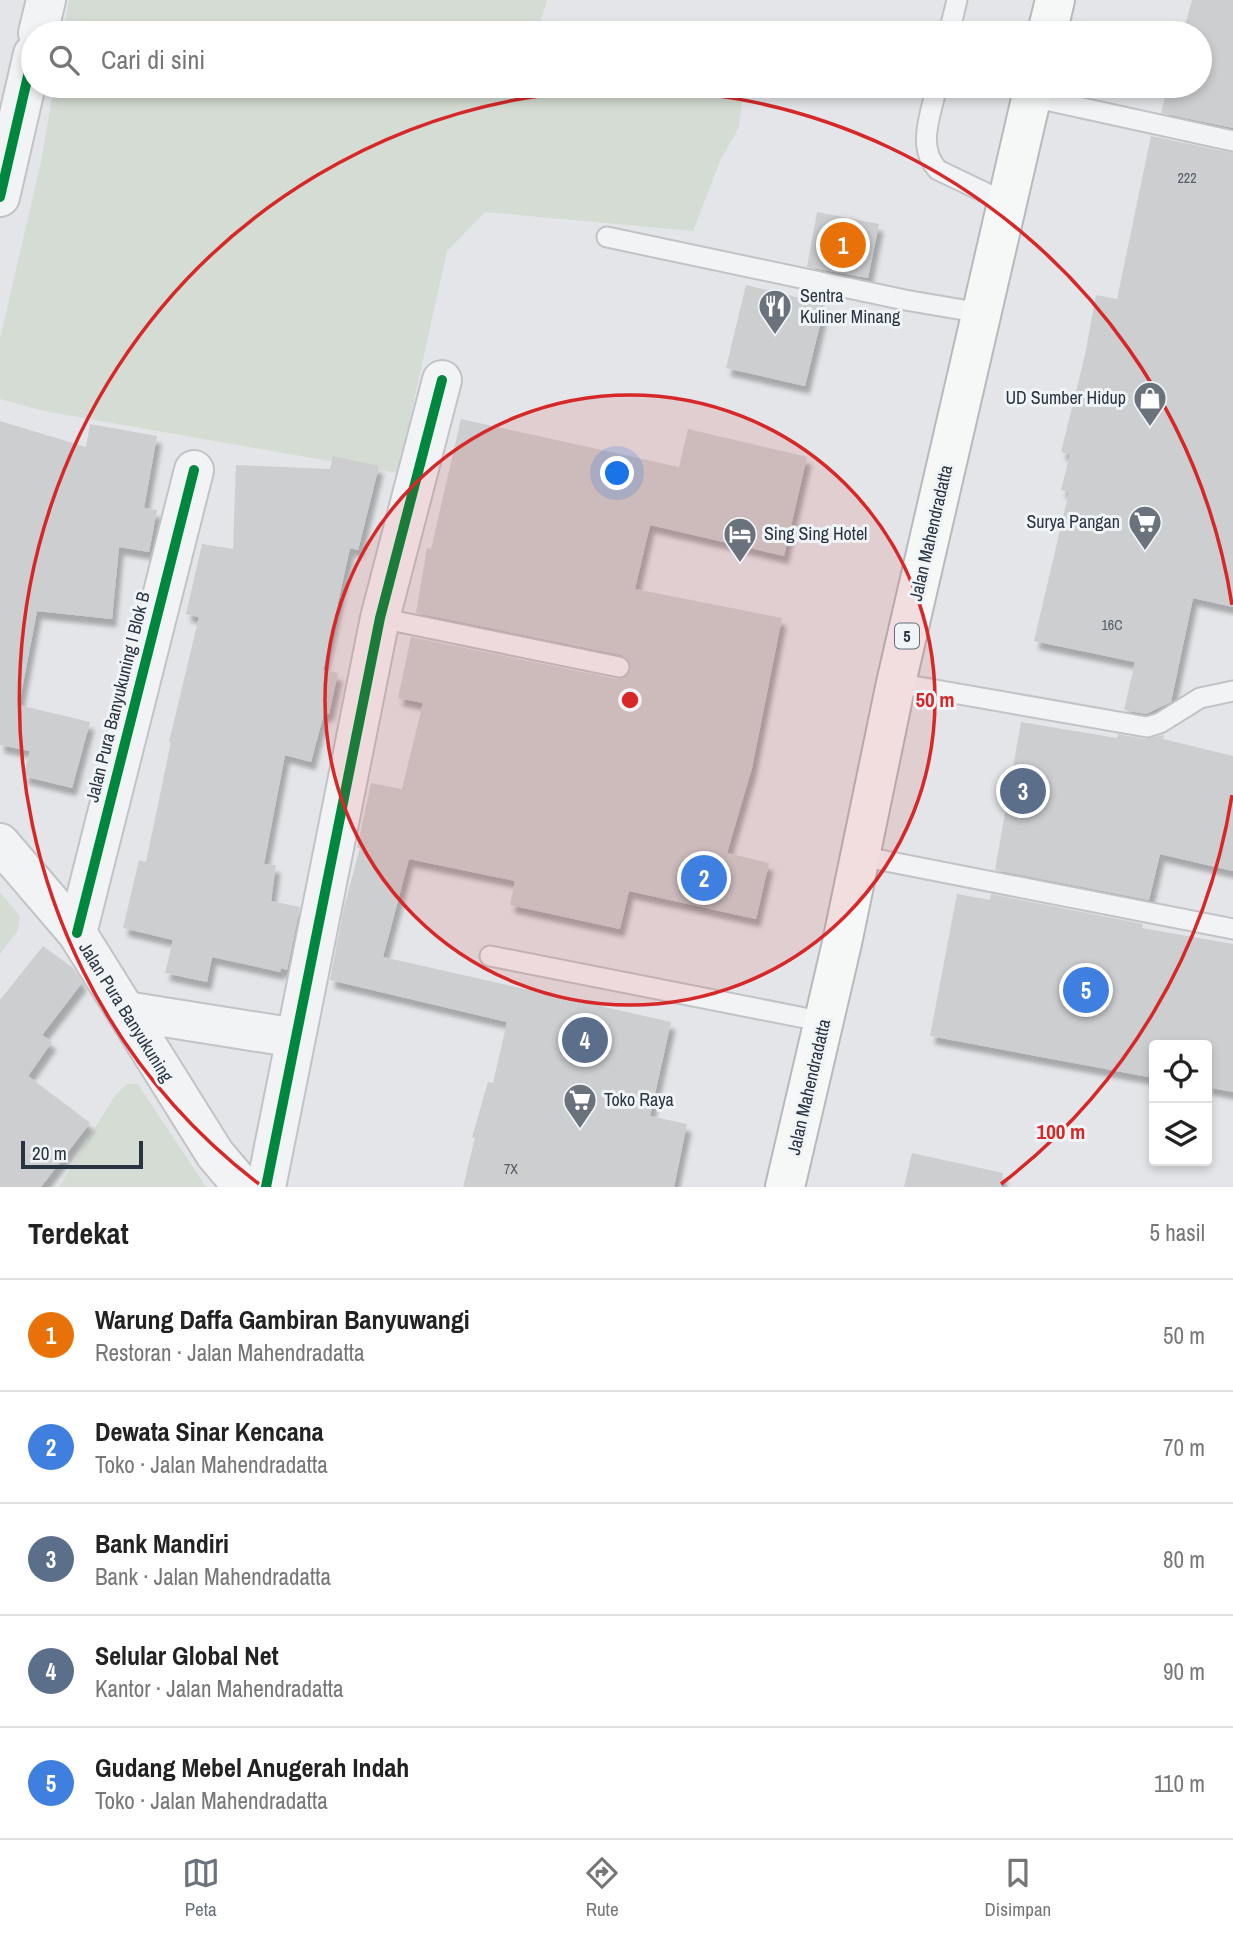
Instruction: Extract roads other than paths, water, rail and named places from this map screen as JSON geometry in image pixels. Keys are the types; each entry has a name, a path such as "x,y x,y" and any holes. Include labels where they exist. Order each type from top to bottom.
{"highway":[{"path":"1050,21 1055,0"},
{"name":"Jalan Mahendradatta","path":"785,1187 825,1022 896,683 1031,98"}],"street":[{"path":"41,21 46,0"},
{"path":"0,197 23,98"},
{"path":"266,1187 380,618 442,380"},
{"name":"Jalan Pura Banyukuning I Blok B","path":"77,933 194,470"},
{"name":"Jalan Pura Banyukuning","path":"0,843 77,933 215,1154 243,1187"},
{"path":"126,1011 296,1038"}],"lane":[{"path":"952,21 957,0"},
{"path":"935,98 925,144 930,163 938,170 1007,203"},
{"path":"1061,98 1233,141"},
{"path":"607,237 905,300 981,313"},
{"path":"380,618 619,667"},
{"path":"896,683 1147,727 1160,723 1200,698 1233,691"},
{"path":"860,856 1233,929"},
{"path":"490,956 825,1022"}],"place":[{"name":"Warung Daffa Gambiran Banyuwangi","path":"843,245"},
{"name":"Sentra Kuliner Minang","path":"775,336"},
{"name":"UD Sumber Hidup","path":"1150,428"},
{"name":"Surya Pangan","path":"1145,552"},
{"name":"Sing Sing Hotel","path":"740,564"},
{"name":"Bank Mandiri","path":"1023,791"},
{"name":"Dewata Sinar Kencana","path":"704,878"},
{"name":"Gudang Mebel Anugerah Indah","path":"1086,990"},
{"name":"Selular Global Net","path":"585,1040"},
{"name":"Toko Raya","path":"580,1130"}]}
